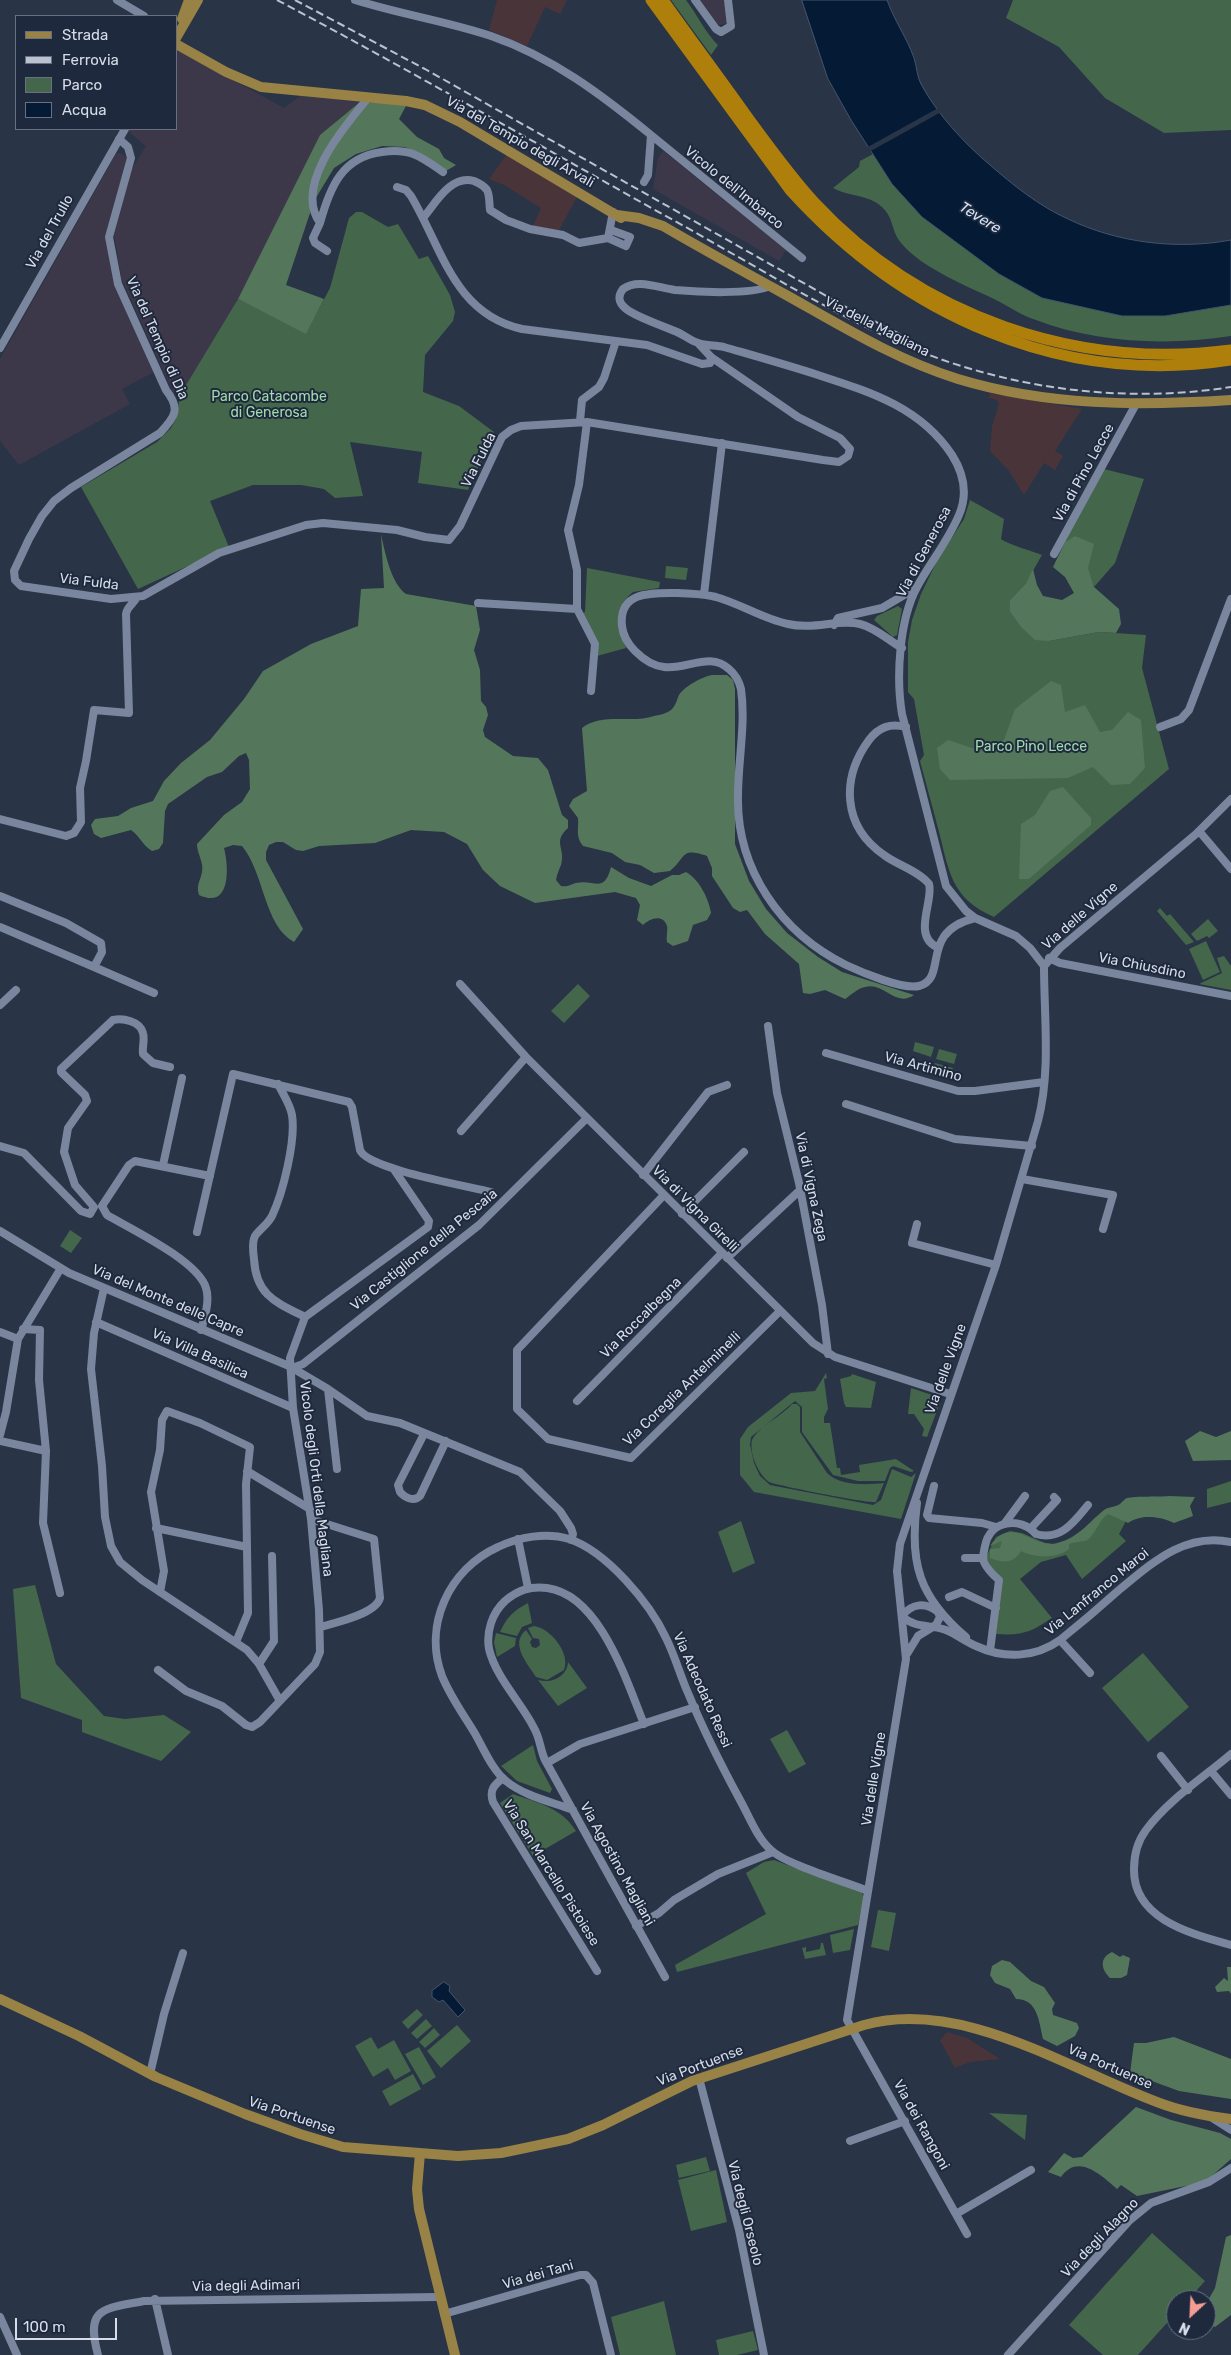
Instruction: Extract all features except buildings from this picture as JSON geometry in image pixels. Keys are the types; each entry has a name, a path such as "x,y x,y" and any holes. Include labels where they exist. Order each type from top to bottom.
{"highway":[{"path":"651,0 780,177 827,222 877,260 928,292 1022,339 1076,356 1125,363 1180,365 1231,360"},
{"path":"663,0 827,222"},
{"path":"1022,339 1122,353 1171,355 1231,350"}],"main road":[{"path":"178,33 189,0"},
{"path":"178,35 198,0"},
{"name":"Via del Tempio degli Arvali","path":"178,40 226,72 261,87 416,103 446,115 615,213"},
{"name":"Via della Magliana","path":"615,213 650,221 878,346 919,365 958,379 1053,398 1136,404 1231,400"},
{"name":"Via Portuense","path":"0,1999 79,2036 150,2074 253,2118 330,2144 420,2153 482,2155 562,2140 596,2128 676,2087 699,2078 851,2029 884,2020 910,2018 954,2024 1038,2050 1160,2103 1231,2120"},
{"path":"420,2153 418,2204 439,2297 455,2355"}],"street":[{"path":"117,0 142,15"},
{"path":"355,0 472,30 515,46 590,86 651,135 648,175 644,182"},
{"path":"695,0 716,29 721,32 730,26 728,0"},
{"path":"320,223 312,210 313,196 326,152 368,98"},
{"name":"Via del Trullo","path":"0,348 124,130"},
{"name":"Vicolo dell'Imbarco","path":"651,135 802,258"},
{"name":"Via del Tempio di Dia","path":"14,571 33,532 54,501 71,488 160,433 174,414 173,399 166,390 117,282 109,237 131,158 128,147 119,139"},
{"path":"327,251 313,238 335,184 348,166 360,157 403,150 425,159 443,172"},
{"path":"422,218 446,189 464,179 479,183 484,187 489,198 490,210 506,220 530,229 563,235 579,243 610,234 615,213"},
{"path":"397,187 409,193 458,287 470,300 507,325 656,347 702,364 710,363 711,357 707,348 713,344"},
{"name":"Via di Generosa","path":"770,286 758,290 705,291 677,290 634,284 621,290 619,300 626,310 698,343 713,344 872,392 918,419 945,445 960,471 965,496 956,522 916,588 906,616 902,648 900,697 944,882 956,901 975,918 1016,936 1030,948 1044,966"},
{"path":"591,691 595,644 577,609 577,570 570,541 569,525 579,485 583,422 582,400 598,387 604,378 616,341"},
{"name":"Via Fulda","path":"14,571 15,580 25,587 111,599 137,597 149,593 219,553 311,524 328,523 397,530 425,537 449,540 460,526 499,443 506,433 521,426 583,422 839,462 847,458 850,452 848,445 843,440 798,417 711,357 698,343"},
{"name":"Via di Pino Lecce","path":"1054,554 1136,404"},
{"path":"704,594 722,443"},
{"path":"834,625 838,618 882,608 916,588"},
{"path":"902,648 866,626 856,623 811,627 790,625 774,621 727,600 704,594 641,594 630,601 624,609 622,627 626,639 633,649 653,664 672,668 713,661 727,667 737,678 741,690 742,707 738,795 739,824 744,851 767,894 789,924 807,940 834,959 868,974 910,986 920,986 928,981 934,971 937,947 943,936 964,921 975,918"},
{"path":"0,819 66,836 72,835 78,828 82,818 80,788 94,710 129,713 126,614 127,609 135,602 137,597"},
{"path":"1160,727 1181,720 1191,705 1231,599"},
{"path":"478,603 577,609"},
{"path":"906,727 890,725 879,730 861,752 851,773 849,792 852,810 860,828 879,852 923,877 930,888 926,909 926,929 930,942 937,947"},
{"name":"Via delle Vigne","path":"851,2029 847,2021 847,2015 906,1658 897,1578 898,1554 950,1394 996,1265 1032,1146 1042,1103 1044,1082 1044,966 1049,958 1199,831 1231,798"},
{"path":"1199,831 1231,869"},
{"path":"930,888 944,882"},
{"path":"0,896 66,923 101,942 102,952 94,967"},
{"path":"0,927 154,993"},
{"name":"Via Chiusdino","path":"1049,958 1060,963 1231,996"},
{"name":"Via di Vigna Girelli","path":"460,984 526,1057 813,1343 828,1354 950,1394"},
{"path":"0,1005 16,990"},
{"path":"0,1146 24,1153 81,1211 90,1214 94,1207 75,1185 64,1152 68,1128 87,1100 85,1095 61,1072 61,1069 113,1020 121,1018 139,1026 143,1033 142,1054 147,1059 170,1066"},
{"name":"Via di Vigna Zega","path":"768,1026 777,1093 800,1183 822,1305 828,1354"},
{"name":"Via Artimino","path":"826,1053 958,1091 975,1092 1044,1082"},
{"path":"461,1131 526,1057"},
{"path":"197,1232 233,1074 350,1103 362,1155 395,1171 491,1192"},
{"path":"163,1165 182,1078"},
{"path":"278,1084 292,1116 289,1157 272,1216 255,1237 255,1272 266,1294 276,1302 305,1317"},
{"path":"643,1175 708,1092 727,1085"},
{"path":"846,1104 955,1138 1032,1146"},
{"name":"Via Castiglione della Pescaia","path":"289,1366 303,1364 479,1225 587,1118"},
{"path":"682,1214 744,1152"},
{"path":"201,1330 208,1295 197,1272 183,1260 107,1214 102,1206 132,1162 140,1161 163,1165 210,1176"},
{"path":"289,1366 305,1317 428,1227 429,1221 395,1171"},
{"path":"1022,1179 1113,1195 1103,1229"},
{"name":"Via Roccalbegna","path":"577,1401 724,1256 798,1192"},
{"name":"Via Coreglia Antelminelli","path":"664,1195 516,1350 517,1409 542,1435 548,1439 631,1458 780,1311"},
{"path":"917,1224 912,1243 996,1265"},
{"name":"Via del Monte delle Capre","path":"0,1231 60,1268 201,1330 289,1366 368,1416 397,1422 506,1464 525,1475 560,1511 573,1531 571,1540"},
{"path":"0,1435 6,1412 18,1339 60,1268"},
{"path":"104,1288 96,1322 91,1369 109,1539 114,1553 120,1562 160,1592 247,1650 259,1664 280,1701"},
{"name":"Via Villa Basilica","path":"96,1322 293,1408"},
{"path":"23,1329 40,1330 39,1380 46,1451 43,1523 60,1593"},
{"path":"0,1332 18,1339"},
{"name":"Vicolo degli Orti della Magliana","path":"158,1670 180,1688 222,1706 250,1726 259,1724 317,1661 320,1652 320,1627 311,1519 293,1408 289,1366"},
{"path":"328,1389 337,1469"},
{"path":"160,1592 164,1571 151,1492 159,1456 162,1420 165,1412 248,1444 250,1450 247,1471 248,1613 236,1642"},
{"path":"424,1434 398,1484 400,1492 410,1498 415,1499 420,1496 446,1442"},
{"path":"0,1441 46,1451"},
{"path":"247,1471 310,1509"},
{"name":"Via Lanfranco Maroi","path":"919,1486 914,1533 916,1560 927,1593 938,1612"},
{"path":"934,1486 926,1515 929,1518 982,1523 996,1527"},
{"path":"1005,1523 1026,1496"},
{"path":"1031,1528 1057,1500 1054,1497"},
{"path":"990,1651 999,1580 990,1572 983,1558 986,1541 991,1531 1005,1523 1021,1523 1042,1536 1066,1530 1088,1505"},
{"path":"311,1519 374,1539 380,1598 377,1605 368,1610 320,1627"},
{"path":"156,1528 247,1547"},
{"name":"Via Adeodato Ressi","path":"503,1778 442,1676 437,1657 439,1614 444,1598 460,1573 476,1559 494,1548 518,1539 547,1536 571,1540 601,1556 636,1592 665,1635 695,1707 734,1788 762,1840 773,1852"},
{"path":"518,1539 528,1588 540,1587 564,1592 581,1606 616,1656 644,1724"},
{"name":"Via Lanfranco Maroi","path":"979,1648 930,1606 920,1605 907,1611 902,1616 913,1624 948,1631 979,1648 1002,1655 1027,1654 1046,1649 1060,1640 1162,1555 1198,1541 1218,1539 1231,1542"},
{"path":"259,1664 274,1642 272,1556"},
{"path":"965,1558 983,1558"},
{"name":"Via Agostino Magliani","path":"528,1588 508,1598 497,1610 490,1628 489,1645 500,1673 534,1728 547,1763 665,1977"},
{"path":"949,1598 962,1592 996,1608"},
{"path":"906,1658 918,1636 939,1621 938,1612"},
{"path":"1060,1640 1090,1673"},
{"path":"547,1763 580,1744 695,1707"},
{"path":"1231,1754 1163,1810 1140,1840 1134,1859 1134,1874 1137,1887 1148,1906 1158,1916 1175,1926 1231,1944"},
{"path":"1161,1756 1188,1790"},
{"path":"1211,1771 1231,1794"},
{"name":"Via San Marcello Pistoiese","path":"573,1810 520,1790 503,1778 493,1787 491,1794 493,1802 597,1971"},
{"path":"636,1926 659,1913 674,1900 718,1874 773,1852 868,1890"},
{"path":"150,2074 164,2014 183,1953"},
{"name":"Via dei Rangoni","path":"851,2029 905,2121 967,2234"},
{"name":"Via degli Orseolo","path":"699,2078 707,2115 739,2230 764,2355"},
{"path":"1209,2116 1231,2124"},
{"path":"1209,2116 1231,2130"},
{"path":"850,2141 905,2121"},
{"name":"Via degli Alagno","path":"1008,2355 1129,2221 1145,2207 1209,2182 1231,2168"},
{"path":"956,2214 1031,2170"},
{"name":"Via dei Tani","path":"444,2314 586,2276 593,2283 612,2355"},
{"name":"Via degli Adimari","path":"98,2355 92,2332 93,2324 99,2315 108,2309 155,2299 439,2297"},
{"path":"155,2299 168,2355"},
{"path":"0,2317 17,2355"}],"shaded area":[{"path":"497,0 567,0 560,14 545,7 527,46 489,30"},
{"path":"698,0 724,0 728,23 718,25"},
{"path":"178,50 284,108 300,96 360,102 320,135 238,299 180,395 174,394 122,280 114,235 127,177 146,146 128,131 178,130"},
{"path":"663,151 786,250 779,261 653,189 658,158"},
{"path":"120,153 128,158 107,237 115,283 154,372 122,389 130,404 19,465 0,441 0,359 116,154"},
{"path":"507,154 577,197 559,230 533,226 541,208 504,185 489,179"},
{"path":"990,393 1082,409 1055,451 1063,456 1055,470 1044,463 1024,495 1009,471 990,451 992,426 999,404 997,400 989,398"},
{"path":"947,2032 967,2038 1000,2059 970,2062 955,2068 940,2040"}],"green space":[{"path":"671,0 686,0 718,45 711,55"},
{"path":"1013,0 1231,0 1231,130 1164,133 1105,98 1059,47 1006,18"},
{"path":"360,102 407,104 399,119 417,137 439,149 444,158 456,165 446,171 420,153 405,147 382,146 356,154 334,168 314,201 286,285 324,299 306,334 238,299 320,135"},
{"path":"873,154 893,184 973,253 999,274 1042,298 1165,316 1231,305 1231,336 1182,341 1157,341 1107,338 1083,334 1030,318 938,272 921,261 899,241 887,213 877,203 833,188 859,167 860,161"},
{"name":"Parco Catacombe di Generosa","path":"356,212 362,212 388,227 398,224 419,259 428,256 450,295 455,312 453,321 425,355 423,392 459,406 494,432 468,490 418,483 422,452 350,442 363,496 335,498 324,489 301,485 253,485 210,501 229,547 138,589 81,487 157,442 171,428 176,419 180,395 238,299 306,333 330,288 349,218"},
{"path":"1104,469 1144,479 1115,563 1094,587 1076,536 1065,542 1073,523"},
{"name":"Parco Pino Lecce","path":"970,500 1004,519 1001,539 1042,555 1026,583 1010,600 1010,612 1020,626 1049,641 1099,632 1146,635 1142,668 1169,769 994,917 968,901 960,892 949,870 920,761 924,755 914,699 908,692 908,642 912,620 921,594 938,559 964,519"},
{"path":"381,534 396,583 406,594 476,606 480,630 474,650 480,670 481,701 486,707 488,715 483,730 485,737 513,756 538,758 548,770 562,815 568,820 568,828 563,833 560,841 562,859 556,880 561,886 583,882 598,884 605,880 611,867 629,878 651,886 672,875 686,872 695,879 703,890 711,913 707,920 693,925 688,941 673,946 667,942 665,922 656,918 643,925 637,920 640,905 636,898 615,892 535,903 500,886 483,870 467,844 444,832 411,830 375,843 319,846 303,851 296,850 283,842 269,845 266,852 266,860 303,929 294,942 276,924 255,870 242,846 233,845 224,848 227,875 222,892 217,897 209,898 199,895 198,892 202,868 197,844 224,815 242,802 250,789 249,760 246,753 239,756 222,772 207,777 168,804 165,811 163,843 159,849 152,851 131,830 101,838 94,834 91,825 95,819 118,816 131,808 153,801 164,781 181,763 210,740 244,699 263,671 311,644 358,626 361,589 384,588"},
{"path":"1075,536 1094,544 1088,568 1094,587 1119,609 1121,624 1116,633 1099,632 1049,641 1035,640 1020,626 1010,612 1010,600 1026,583 1033,569 1037,585 1043,596 1062,600 1074,593 1065,577 1053,567 1065,542"},
{"path":"666,566 688,568 686,580 665,578"},
{"path":"587,568 660,582 659,588 633,592 622,605 618,618 626,648 597,656 583,613 585,612"},
{"path":"898,606 902,609 897,635 893,637 874,620 877,616"},
{"path":"712,675 727,675 733,680 735,689 735,844 749,881 766,909 787,933 818,957 842,972 914,995 901,999 872,986 860,989 845,999 825,990 810,994 803,993 799,964 765,934 747,910 740,912 733,908 712,876 712,868 707,856 698,853 688,853 670,871 654,873 640,865 625,862 612,853 583,846 578,836 578,818 569,806 573,799 587,791 582,728 590,723 608,719 637,719 666,713 673,707 685,688"},
{"path":"1051,681 1061,685 1065,712 1085,705 1100,732 1112,730 1128,712 1141,720 1145,768 1130,784 1111,785 1093,767 1068,778 950,780 940,769 937,748 948,740 981,751 1004,740 1015,709"},
{"path":"1063,787 1091,818 1091,825 1029,879 1019,879 1021,824 1035,815 1050,791"},
{"path":"1160,908 1167,916 1170,914 1194,942 1186,945 1157,911"},
{"path":"1208,919 1218,931 1209,938 1207,936 1197,941 1191,934"},
{"path":"1206,941 1220,972 1203,980 1189,949"},
{"path":"1224,956 1231,966 1231,990 1199,984 1222,973 1217,958"},
{"path":"578,984 590,996 564,1023 551,1011"},
{"path":"915,1042 934,1047 931,1057 913,1051"},
{"path":"939,1049 957,1054 954,1064 936,1059"},
{"path":"935,1063 953,1068 950,1078 932,1072"},
{"path":"70,1230 82,1238 71,1253 60,1246"},
{"path":"826,1373 827,1378 824,1379 828,1409 824,1417 824,1423 830,1423 837,1468 840,1468 841,1475 860,1472 859,1465 896,1459 914,1471 911,1472 893,1466 890,1468 885,1481 858,1481 833,1475 802,1432 802,1407 795,1401 751,1437 750,1445 754,1463 760,1476 770,1485 873,1505 881,1500 892,1469 911,1477 916,1473 901,1519 754,1492 740,1475 740,1439 748,1427 791,1393 815,1391"},
{"path":"852,1374 876,1382 871,1408 846,1407 840,1379"},
{"path":"911,1388 935,1396 934,1402 940,1403 927,1437 922,1436 924,1429 914,1414 908,1414"},
{"path":"792,1404 797,1404 800,1407 800,1432 827,1473 846,1482 862,1484 884,1483 876,1502 787,1487 769,1482 761,1474 753,1457 752,1440 765,1425"},
{"path":"1200,1431 1216,1437 1231,1431 1231,1460 1193,1461 1185,1441"},
{"path":"1231,1481 1231,1502 1207,1508 1207,1489"},
{"path":"1195,1497 1190,1506 1193,1516 1174,1523 1163,1519 1145,1517 1128,1523 1108,1514 1088,1539 1069,1544 1069,1549 1058,1555 1039,1556 1021,1551 1015,1558 1007,1561 990,1558 990,1549 1000,1548 1002,1541 990,1546 998,1537 1007,1533 1015,1532 1049,1544 1058,1543 1072,1537 1104,1510 1119,1504 1127,1498"},
{"path":"1122,1506 1125,1523 1119,1534 1126,1541 1082,1579 1066,1555 1041,1562 1020,1579 1052,1618 1038,1627 1020,1634 996,1634 1002,1578 994,1573 986,1557 996,1537 1010,1531 1022,1533 1045,1543 1054,1544 1070,1539 1084,1530 1106,1509"},
{"path":"741,1521 755,1563 733,1573 718,1532"},
{"path":"35,1585 56,1664 104,1716 125,1719 164,1715 191,1732 161,1761 82,1732 82,1720 21,1698 13,1589"},
{"path":"528,1603 532,1623 522,1627 517,1636 500,1632 511,1615"},
{"path":"534,1626 552,1636 558,1642 565,1656 564,1670 547,1680 536,1677 520,1648 519,1641 526,1630 532,1639 530,1642 532,1647 536,1648 540,1645 539,1639 533,1638 528,1628"},
{"path":"496,1633 516,1638 515,1646 497,1657 494,1642"},
{"path":"1143,1653 1189,1707 1148,1742 1102,1688"},
{"path":"568,1662 587,1688 558,1706 538,1680 548,1681 558,1678 565,1672"},
{"path":"787,1730 806,1764 789,1773 770,1739"},
{"path":"533,1745 537,1761 552,1789 550,1793 517,1781 501,1766"},
{"path":"513,1794 549,1807 564,1817 576,1831 533,1856 500,1803"},
{"path":"774,1860 862,1893 864,1898 858,1925 677,1972 675,1965 766,1914 746,1873 764,1862"},
{"path":"878,1910 896,1913 889,1951 871,1947"},
{"path":"854,1929 850,1950 833,1953 830,1935"},
{"path":"821,1943 823,1943 826,1955 805,1959 802,1948 806,1947 806,1952 820,1949"},
{"path":"1112,1952 1120,1957 1123,1955 1130,1958 1127,1975 1121,1978 1110,1978 1103,1967 1103,1960"},
{"path":"1002,1960 1010,1962 1031,1981 1044,1987 1055,2003 1052,2009 1053,2015 1077,2023 1079,2028 1075,2036 1057,2046 1043,2039 1033,2007 1023,2000 1016,1999 1010,1989 995,1983 990,1975 992,1966"},
{"path":"1227,1967 1231,1967 1231,1994 1229,1991 1217,1992 1215,1987 1224,1978 1228,1981"},
{"path":"417,2009 423,2015 408,2029 402,2022"},
{"path":"426,2019 432,2026 417,2039 411,2033"},
{"path":"457,2025 471,2041 441,2068 427,2051"},
{"path":"434,2028 440,2035 425,2048 419,2042"},
{"path":"371,2037 378,2049 394,2040 411,2071 395,2080 388,2068 373,2077 355,2046"},
{"path":"1174,2037 1231,2059 1231,2099 1179,2091 1130,2073 1134,2043 1146,2043"},
{"path":"419,2047 436,2077 423,2085 405,2054"},
{"path":"413,2074 421,2089 390,2106 382,2091"},
{"path":"1136,2107 1171,2120 1220,2133 1231,2139 1231,2159 1205,2182 1137,2196 1121,2185 1117,2189 1097,2173 1082,2167 1068,2170 1061,2177 1048,2172 1064,2153 1073,2158 1082,2157"},
{"path":"989,2113 1027,2115 1025,2140"},
{"path":"706,2157 710,2171 679,2178 676,2165"},
{"path":"716,2170 727,2222 691,2231 678,2180"},
{"path":"1152,2233 1205,2281 1197,2290 1166,2290 1166,2324 1138,2355 1103,2355 1069,2325"},
{"path":"1231,2235 1231,2315 1216,2326 1216,2290 1214,2290 1226,2237"},
{"path":"664,2301 676,2355 620,2355 611,2317"},
{"path":"753,2331 758,2350 737,2355 719,2355 716,2340"}],"water":[{"name":"Tevere","path":"802,0 887,0 911,51 920,81 927,95 943,117 999,173 1027,195 1057,214 1087,227 1127,239 1169,244 1211,243 1231,240 1231,305 1165,316 1122,316 1042,298 999,274 922,217 892,184 851,120 828,79"},
{"path":"444,1982 450,1986 449,1991 465,2010 458,2017 443,2000 439,2002 432,1997 432,1991"}],"pier":[{"path":"940,107 943,111 869,152 866,148"}],"railway":[{"path":"277,0 423,79 805,295 862,325 931,356 1014,380 1057,388 1144,394 1188,392 1231,387"},
{"path":"295,0 425,69 846,307 908,338"}]}
